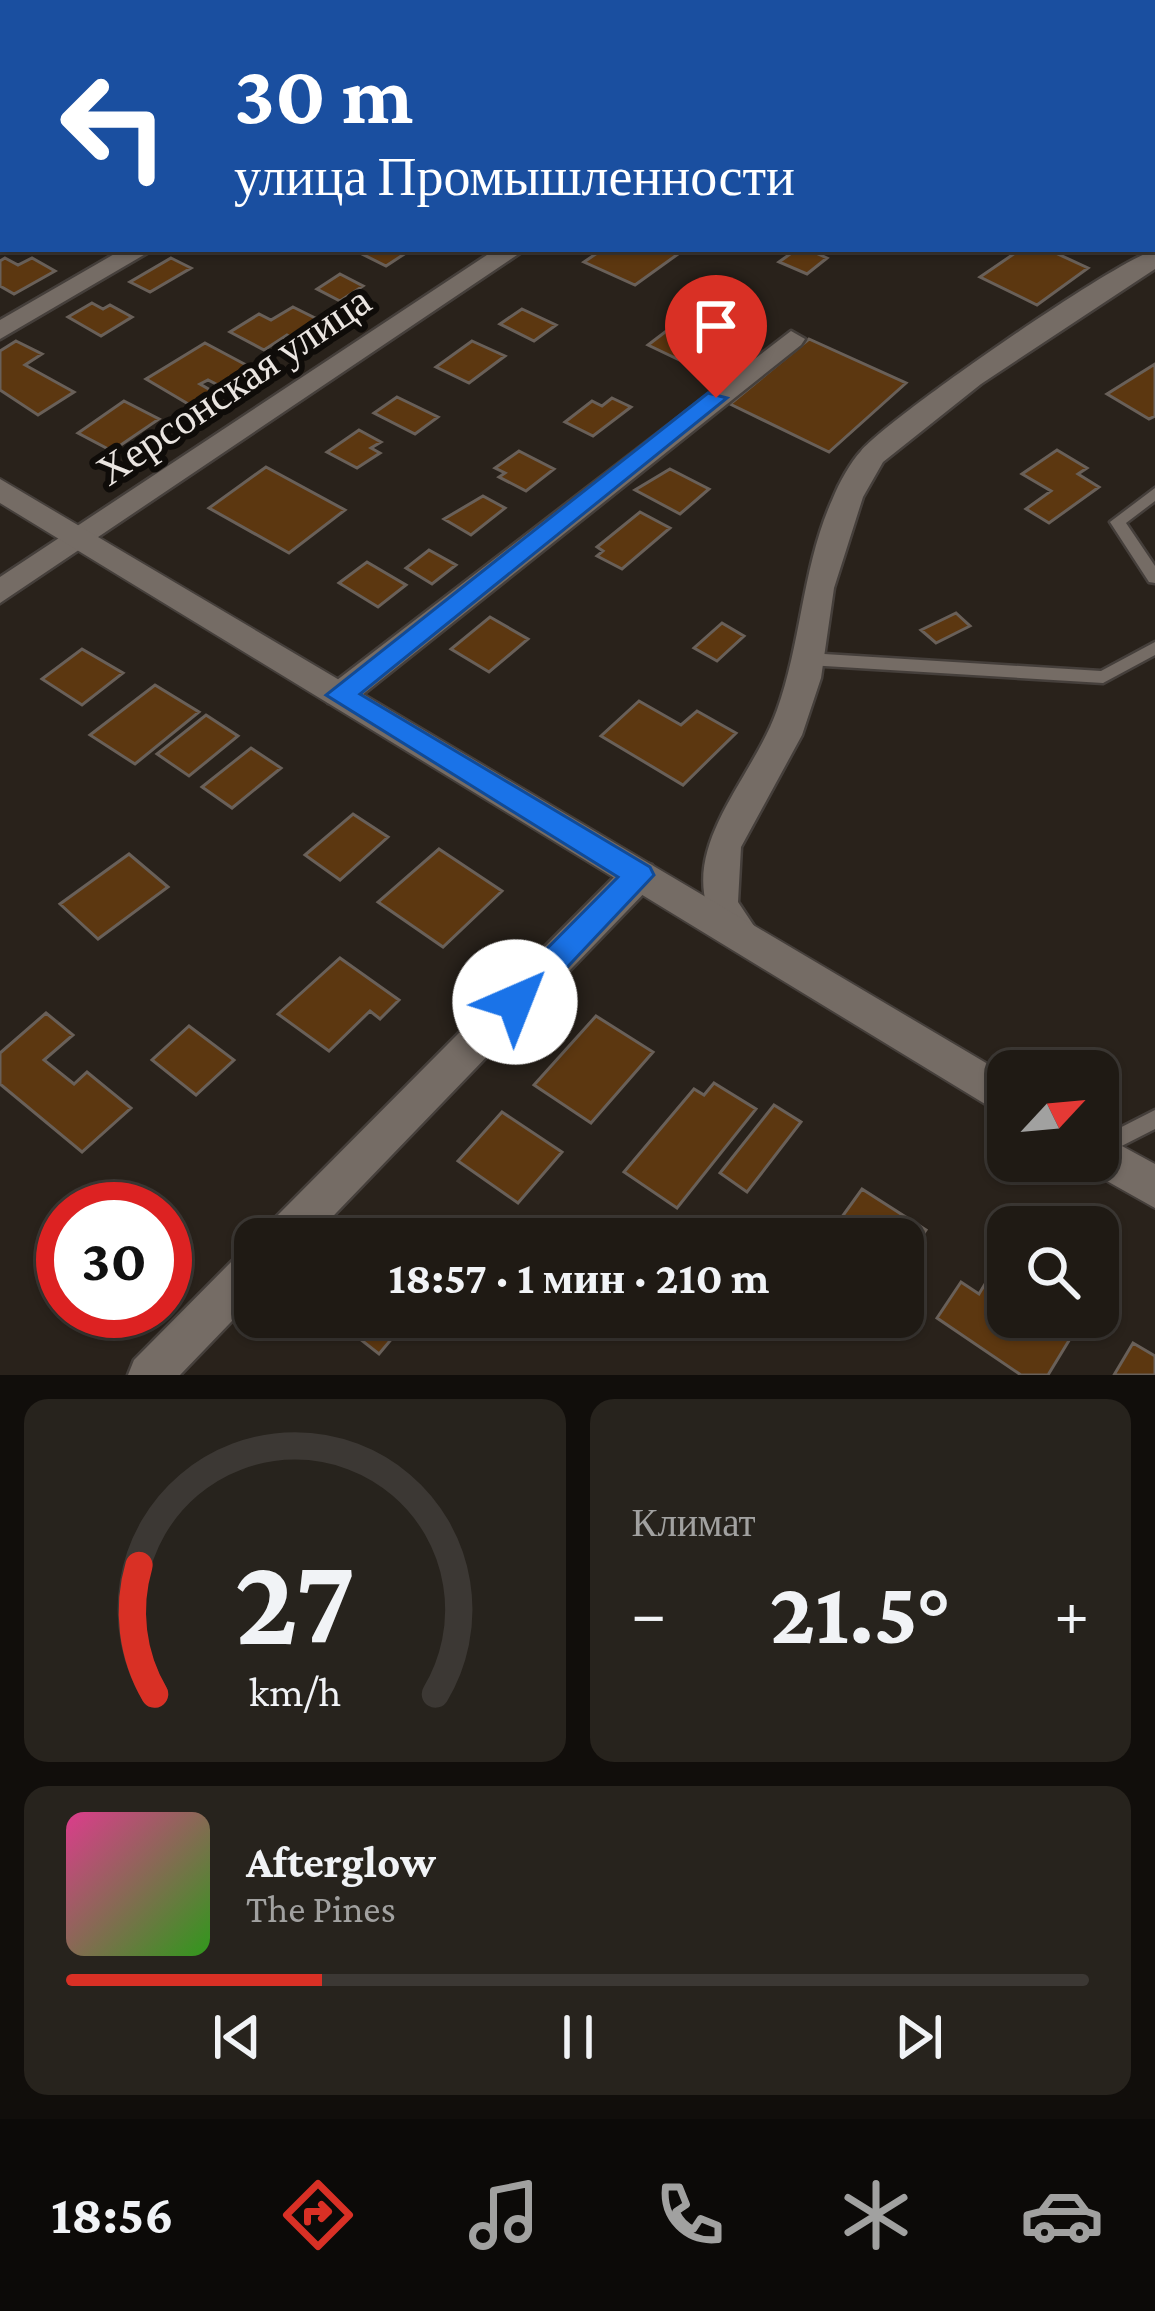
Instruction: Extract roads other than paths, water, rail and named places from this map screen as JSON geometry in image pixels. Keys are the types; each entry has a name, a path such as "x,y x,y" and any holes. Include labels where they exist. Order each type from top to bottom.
{"main road":[{"path":"0,489 987,1086"},
{"path":"1119,1165 1155,1188"}],"street":[{"path":"0,331 136,252"},
{"name":"Херсонская улица","path":"0,592 508,252"},
{"path":"743,938 720,904 723,848 785,735 808,659 818,588 848,497 872,456 971,379 1155,258"},
{"path":"340,695 791,339"},
{"path":"304,1218 639,875"},
{"path":"150,1375 234,1289"}],"lane":[{"path":"1155,493 1118,522 1155,578"},
{"path":"808,659 1103,677 1155,648"},
{"path":"1119,1139 1155,1119"}]}
